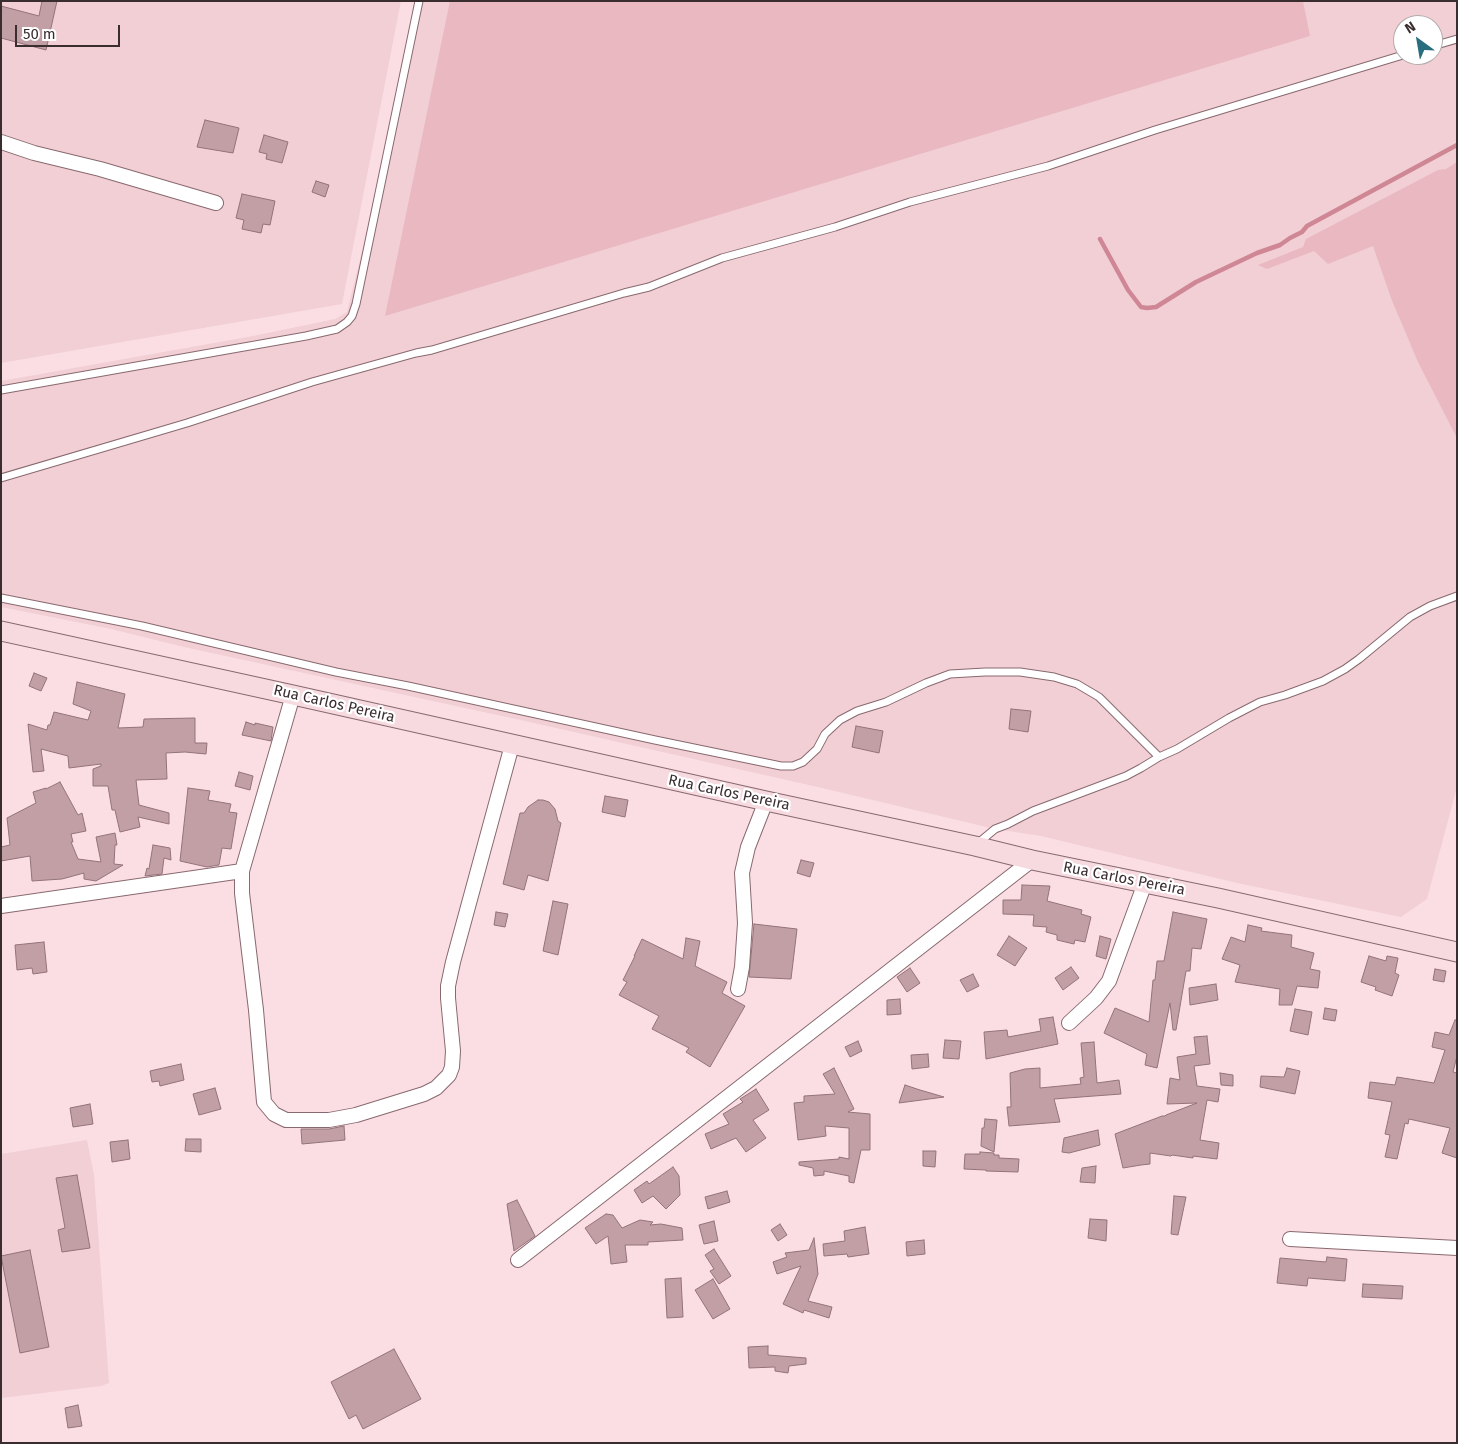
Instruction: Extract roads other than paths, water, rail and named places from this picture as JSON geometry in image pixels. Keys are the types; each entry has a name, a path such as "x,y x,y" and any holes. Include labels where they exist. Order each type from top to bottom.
{"main road":[{"name":"Rua Carlos Pereira","path":"1,631 1032,860 1218,898 1457,952"}],"street":[{"path":"1,142 34,153 216,203"},
{"path":"294,695 242,871 242,893 256,1010 264,1102 274,1114 286,1120 329,1120 356,1115 424,1094 436,1088 448,1075 452,1067 453,1051 448,986 512,745"},
{"path":"738,989 742,967 745,923 742,873 748,847 766,801"},
{"path":"518,1260 1032,860"},
{"path":"1,906 242,871"},
{"path":"1069,1023 1096,998 1109,980 1145,883"},
{"path":"1290,1238 1457,1248"}],"lane":[{"path":"1,390 306,336 337,329 347,322 352,316 356,304 419,1"},
{"path":"1443,43 1457,39"},
{"path":"1,478 187,423 312,382 432,350 615,295 649,287 722,258 835,227 910,202 1048,166 1155,130 1393,58"},
{"path":"975,846 995,829 1033,811 1126,776 1260,702 1285,696 1323,682 1359,659 1410,617 1430,606 1457,596"},
{"path":"1,598 142,626 336,672 781,766 793,766 803,762 817,749 825,734 840,720 886,702 926,683 950,674 1020,672 1054,677 1077,684 1099,696 1159,757"}],"waterway":[{"path":"1100,239 1128,290 1141,307 1156,307 1196,282 1257,253 1280,245 1302,232 1307,226 1457,145"}]}
